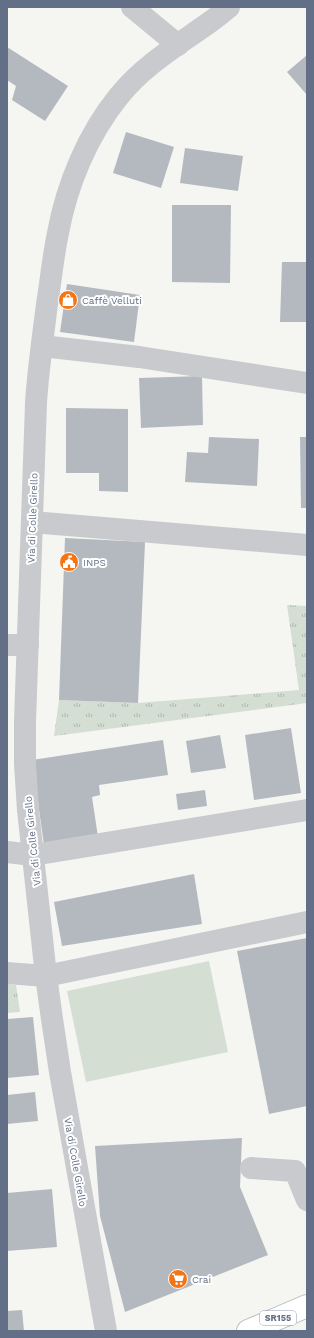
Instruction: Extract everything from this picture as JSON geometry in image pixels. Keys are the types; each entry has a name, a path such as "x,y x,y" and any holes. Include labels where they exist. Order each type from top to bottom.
{"main road":[{"name":"SR155","path":"248,1331 307,1306"}],"street":[{"path":"132,7 178,45"},
{"name":"Via di Colle Girello","path":"106,1331 60,1072 46,976 28,810 17,645 32,522 36,403 42,346 58,232 69,191 82,158 98,126 119,96 144,70 229,7"},
{"path":"42,346 139,357 307,382"},
{"path":"32,522 307,545"},
{"path":"7,852 33,855 307,810"},
{"path":"7,973 46,976 307,922"},
{"path":"251,1168 295,1171 307,1200"}],"green space":[{"path":"287,605 307,606 307,703 54,736 59,700 138,703 299,690"},
{"path":"209,961 228,1052 86,1082 67,991"},
{"path":"7,984 16,985 20,1012 7,1013"}],"building":[{"path":"7,47 68,86 45,121 12,100 16,86 7,80"},
{"path":"307,55 307,95 287,72"},
{"path":"126,132 174,147 161,188 113,173"},
{"path":"185,148 243,156 238,191 180,183"},
{"path":"172,205 231,205 230,283 172,282"},
{"path":"282,262 307,262 307,322 280,322"},
{"path":"67,284 140,295 134,342 60,332"},
{"path":"202,376 203,425 141,428 139,378"},
{"path":"66,408 128,409 128,492 99,491 99,473 66,473"},
{"path":"209,437 259,439 257,486 185,482 187,452 208,453"},
{"path":"300,437 307,437 307,508 301,508"},
{"path":"65,538 145,542 138,703 59,700"},
{"path":"291,728 301,793 254,800 245,735"},
{"path":"220,735 226,768 191,773 186,741"},
{"path":"163,740 168,775 99,785 100,795 92,797 98,837 44,845 32,760"},
{"path":"205,790 207,806 178,810 176,794"},
{"path":"194,874 202,924 62,946 54,902"},
{"path":"307,938 307,1106 269,1114 237,951"},
{"path":"33,1017 39,1075 7,1078 7,1019"},
{"path":"35,1092 38,1121 7,1124 7,1095"},
{"path":"242,1138 240,1187 268,1255 125,1312 100,1216 95,1146"},
{"path":"52,1189 57,1247 7,1251 7,1193"},
{"path":"22,1310 24,1331 7,1331 7,1311"}],"place":[{"name":"Caffè Velluti","path":"68,300"},
{"name":"INPS","path":"69,562"},
{"name":"Crai","path":"178,1279"}]}
